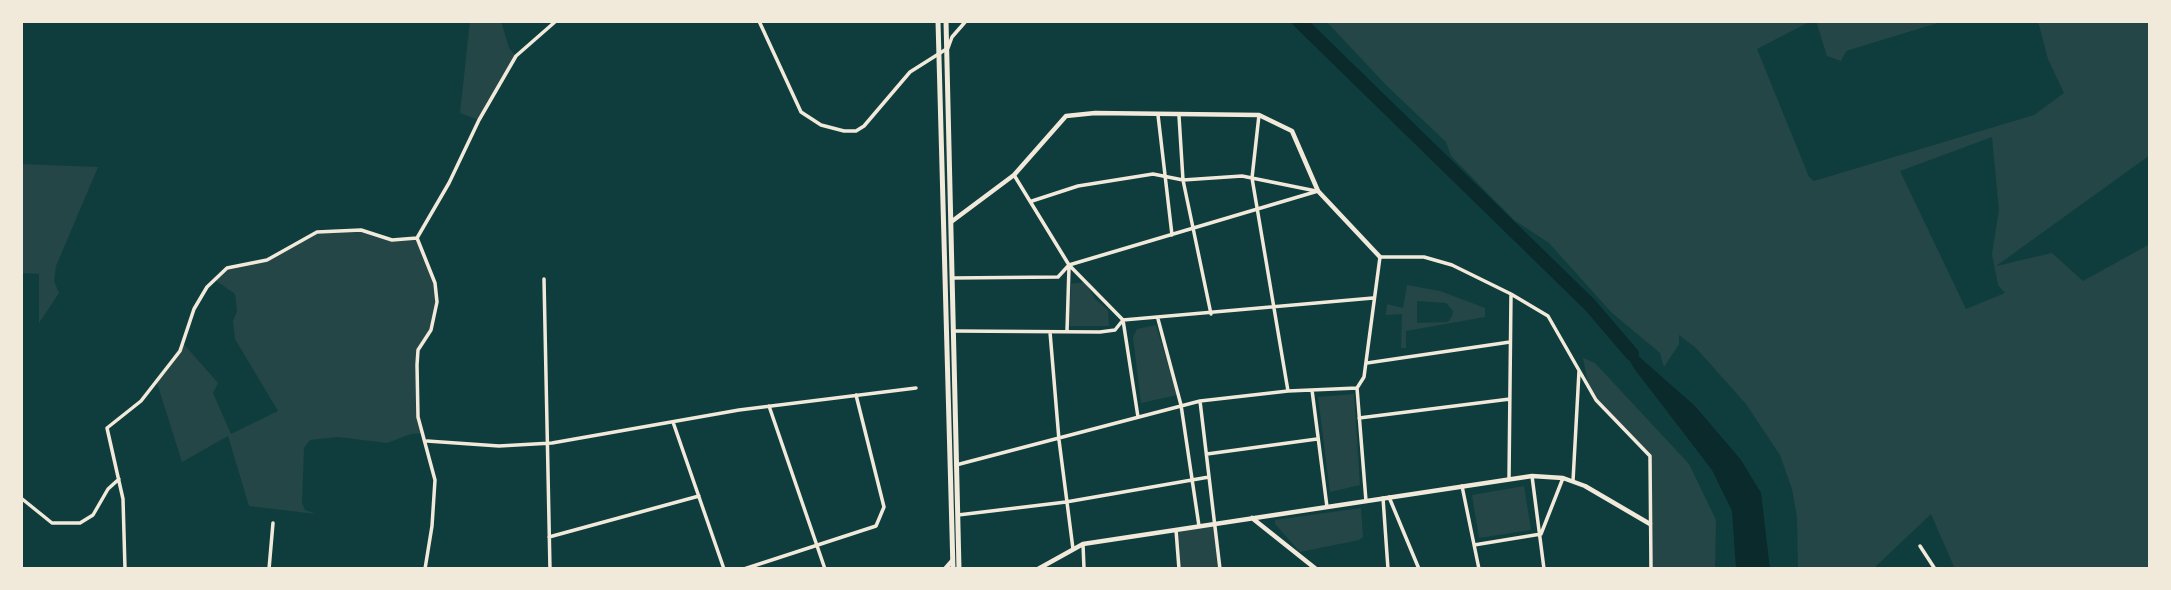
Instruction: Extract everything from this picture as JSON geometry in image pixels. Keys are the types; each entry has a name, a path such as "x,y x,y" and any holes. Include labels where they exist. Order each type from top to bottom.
{"main road":[{"path":"938,21 954,569"},
{"path":"946,21 959,569"},
{"path":"951,222 1014,175 1066,116 1095,113 1179,116 1259,114 1292,131 1318,191 1380,257"},
{"path":"1038,569 1083,544 1532,476 1573,481 1650,524"},
{"path":"1252,518 1316,569"},
{"path":"945,569 953,560"}],"street":[{"path":"417,238 449,183 478,120 516,56 556,21"},
{"path":"759,21 802,112 821,125 844,131 864,126 910,72 948,48 952,37 966,21"},
{"path":"1259,114 1252,178 1288,391"},
{"path":"1157,115 1172,235"},
{"path":"1179,116 1183,180 1211,314"},
{"path":"1032,201 1078,186 1153,174 1183,180 1242,176 1318,191"},
{"path":"1014,175 1069,265 1124,320 1138,417"},
{"path":"952,278 1058,277 1069,265 1318,191"},
{"path":"125,569 119,479 107,428 141,401 180,351 194,309 207,287 227,268 267,260 317,232 361,230 393,240 417,238"},
{"path":"417,238 435,284 437,302 431,330 418,350 418,417 427,441 435,480 432,526 425,569"},
{"path":"1366,501 1357,388 1364,377 1380,257 1424,257 1452,265 1511,293 1548,316 1596,400 1650,456 1651,569"},
{"path":"1067,331 1069,265"},
{"path":"544,279 545,443 550,569"},
{"path":"1509,479 1511,293"},
{"path":"954,331 1115,330 1124,320 1373,298"},
{"path":"1158,318 1181,405 1199,526"},
{"path":"1050,332 1059,440 1073,549"},
{"path":"1366,363 1510,342"},
{"path":"1573,481 1579,370"},
{"path":"427,441 499,446 545,443 769,406 916,388"},
{"path":"956,465 1200,401 1288,391 1357,388"},
{"path":"1312,390 1327,508"},
{"path":"744,569 876,526 884,507 856,395"},
{"path":"1359,418 1510,399"},
{"path":"1200,401 1220,569"},
{"path":"769,406 819,545 825,569"},
{"path":"673,422 724,569"},
{"path":"1207,454 1317,439"},
{"path":"1532,476 1544,569"},
{"path":"958,514 1066,502 1209,477"},
{"path":"1541,534 1563,478"},
{"path":"21,498 52,523 80,523 93,515 119,479"},
{"path":"1462,486 1479,569"},
{"path":"549,537 699,496"},
{"path":"1386,498 1388,569"},
{"path":"1386,498 1419,569"},
{"path":"269,569 273,523"},
{"path":"1175,530 1179,569"},
{"path":"1474,545 1541,534"},
{"path":"1083,544 1084,569"},
{"path":"1920,546 1935,569"}],"shaded area":[{"path":"470,21 501,21 509,48 516,56 479,120 460,113"},
{"path":"1326,21 1811,21 1757,49 1809,177 1814,181 2034,115 2064,93 2048,59 2038,21 2150,21 2150,155 1996,266 2052,253 2083,281 2150,244 2150,569 1955,569 1931,514 1873,569 1798,569 1797,517 1792,489 1780,455 1746,404 1696,348 1679,335 1679,344 1664,367 1660,353 1611,312 1549,243 1514,220 1451,156 1446,142 1386,85","holes":["1992,137 1999,210 1992,254 1998,285 2005,293 1966,309 1900,171"]},
{"path":"1816,21 1944,21 1846,51 1841,61 1827,56"},
{"path":"21,164 98,167 56,266 54,281 59,293 39,323 39,274 21,273"},
{"path":"361,230 392,240 417,238 435,283 437,302 431,330 418,350 418,417 425,433 411,434 387,443 338,437 310,440 304,448 302,503 305,510 316,514 249,506 228,436 182,462 157,383 182,342 218,383 213,393 231,434 278,411 235,339 235,294 215,280 227,268 267,260 317,232"},
{"path":"1085,282 1095,299 1108,310 1109,326 1069,326 1071,284"},
{"path":"1407,285 1440,291 1485,308 1485,317 1406,331 1406,348 1401,348 1402,314 1386,315 1387,304 1403,308","holes":["1417,301 1446,303 1453,311 1448,322 1417,323"]},
{"path":"1156,325 1177,395 1141,403 1133,337 1137,329"},
{"path":"1620,340 1695,406 1741,460 1761,493 1770,569 1736,569 1732,511 1712,470 1633,367"},
{"path":"1583,358 1595,363 1689,464 1716,520 1715,569 1651,569 1649,453 1590,394"},
{"path":"1354,394 1360,485 1330,492 1318,397"},
{"path":"1524,486 1531,530 1479,538 1472,495"},
{"path":"1361,508 1363,537 1359,540 1300,552 1275,524 1275,520"},
{"path":"1215,523 1220,569 1179,569 1176,530"}],"waterway":[{"path":"1299,21 1590,305 1632,354"}]}
